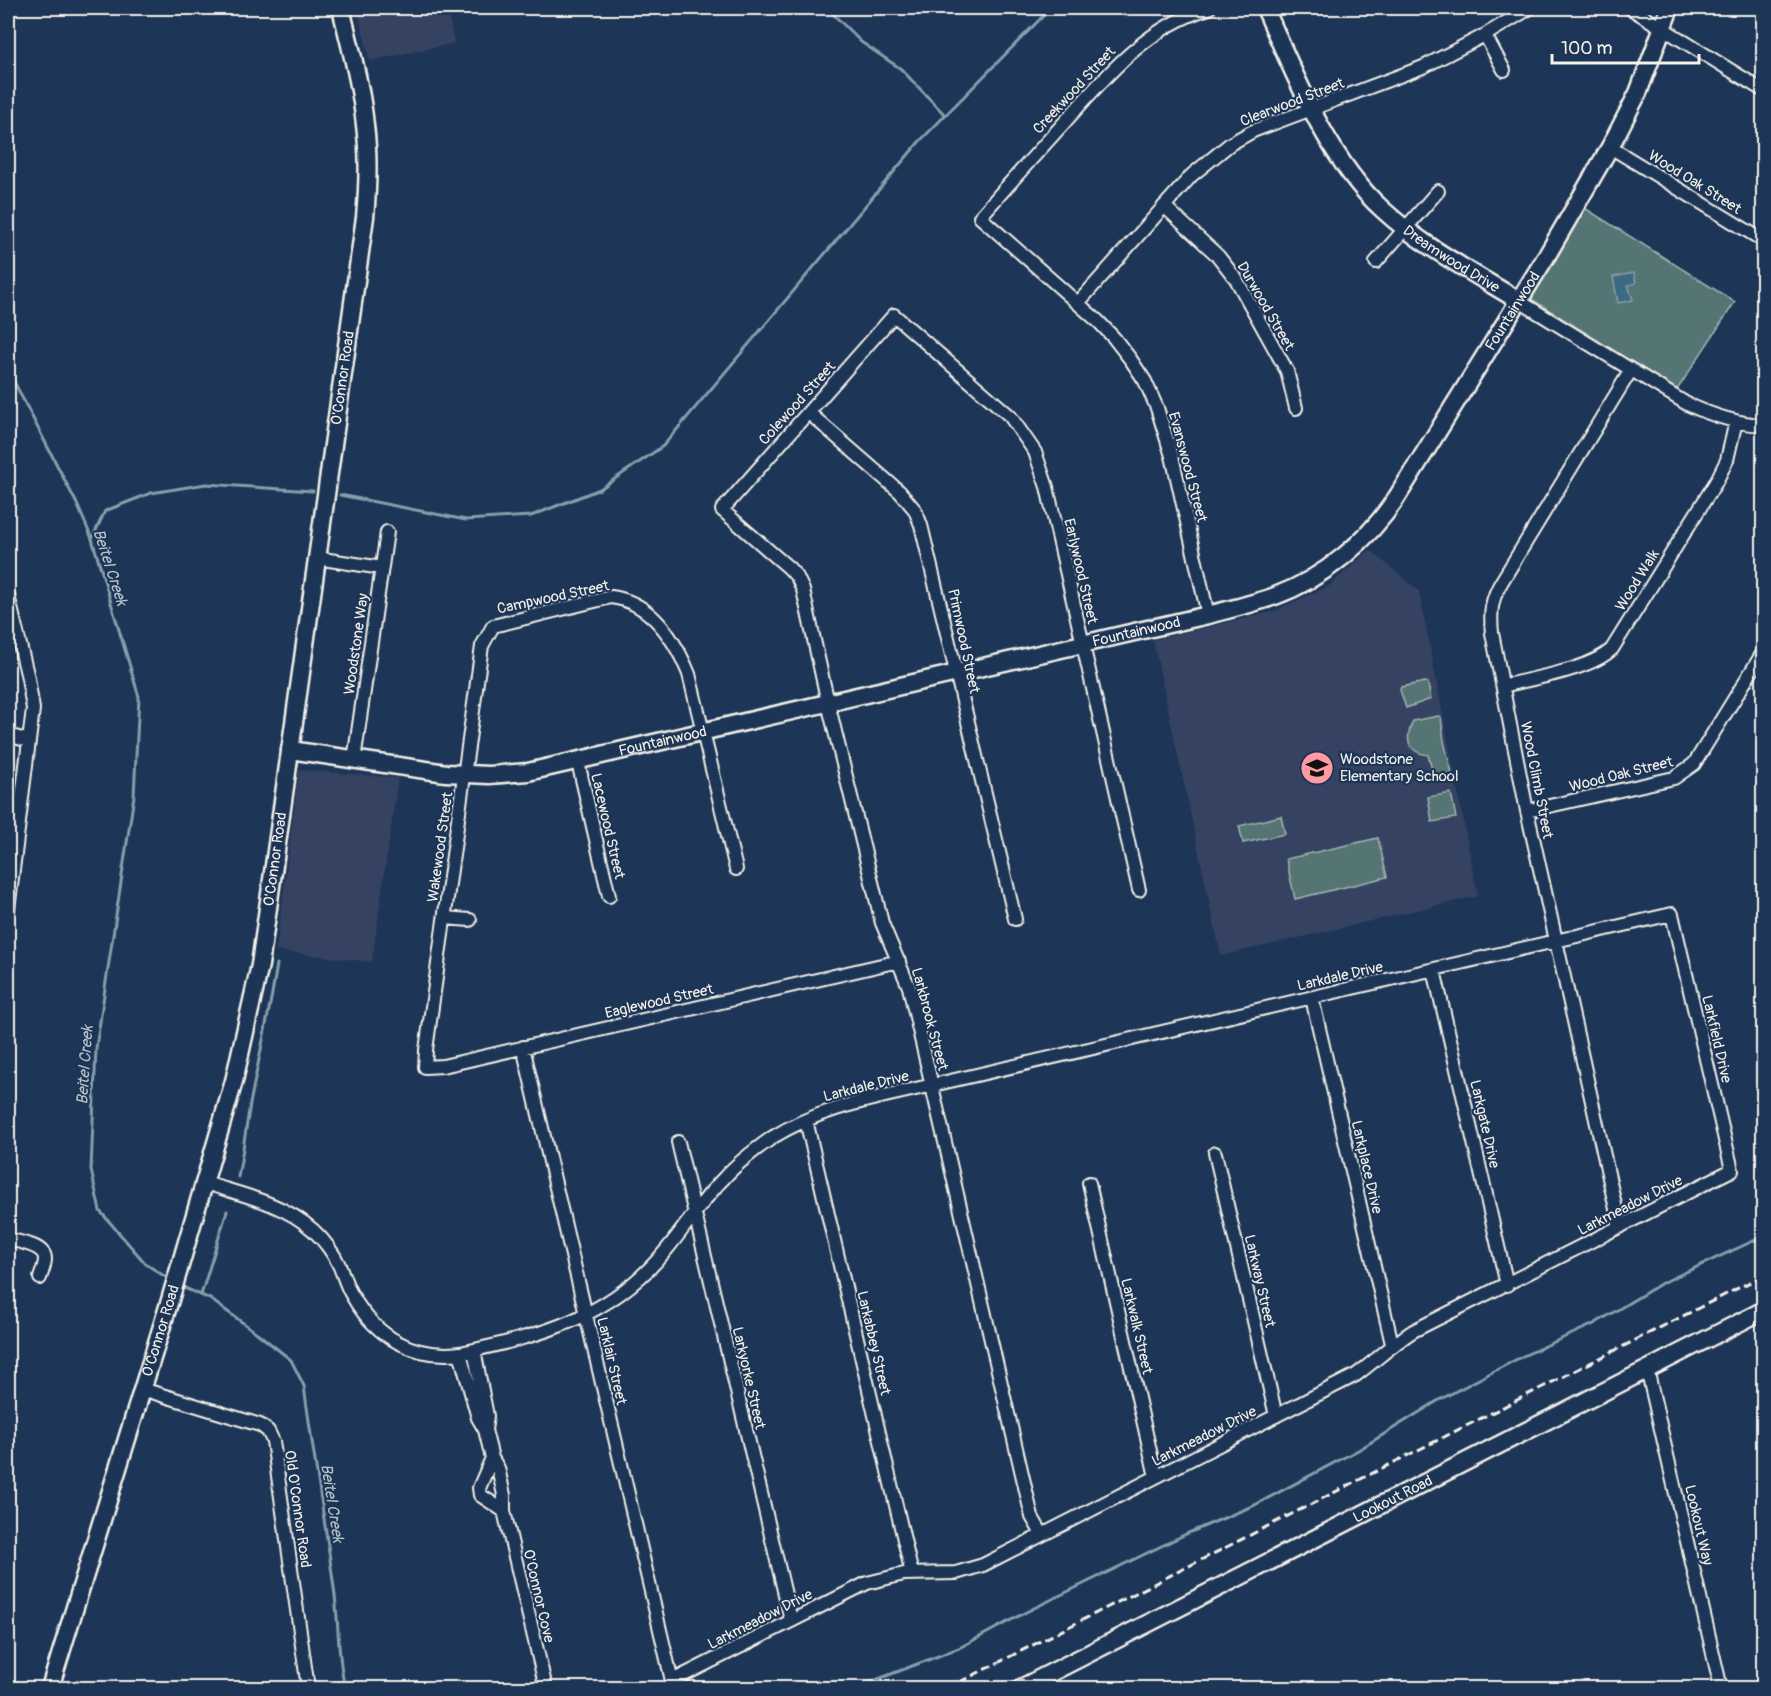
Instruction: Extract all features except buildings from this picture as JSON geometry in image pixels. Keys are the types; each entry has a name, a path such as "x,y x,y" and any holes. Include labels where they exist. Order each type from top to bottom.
{"street":[{"name":"O'Connor Road","path":"51,1689 205,1183 234,1081 254,997 365,217 368,179 365,125 341,8"},
{"name":"Creekwood Street","path":"980,217 1114,67 1170,24 1209,8"},
{"name":"Dreamwood Drive","path":"1265,8 1312,109 1331,142 1366,194 1405,229 1426,245 1688,404 1716,416 1764,425"},
{"name":"Clearwood Street","path":"1077,303 1192,176 1230,144 1253,131 1423,67 1485,35 1530,8"},
{"path":"1630,8 1764,92"},
{"name":"Fountainwood","path":"290,750 464,774 528,772 1208,615 1257,602 1286,591 1337,561 1364,538 1391,506 1519,301 1610,147 1638,93 1671,8"},
{"path":"1485,35 1504,70"},
{"name":"Wood Oak Street","path":"1610,147 1764,241"},
{"path":"1376,262 1438,191"},
{"name":"Durwood Street","path":"1164,206 1218,256 1236,279 1287,371 1296,408"},
{"name":"Evanswood Street","path":"980,217 1114,338 1145,381 1157,408 1172,456 1208,615"},
{"name":"Colewood Street","path":"722,510 894,315"},
{"name":"Earlywood Street","path":"894,315 1010,416 1035,452 1047,487 1139,890"},
{"name":"Wood Climb Street","path":"1620,1227 1527,812 1491,624 1491,605 1495,593 1631,370"},
{"name":"Primwood Street","path":"809,413 900,492 915,510 932,564 955,674 1015,919"},
{"name":"Wood Walk","path":"1503,686 1592,663 1612,649 1716,482 1727,460 1736,421"},
{"name":"Larkbrook Street","path":"722,510 789,568 797,578 807,604 828,703 882,923 909,987 1032,1517 1042,1534"},
{"name":"Woodstone Way","path":"354,759 387,532"},
{"path":"316,558 382,568"},
{"path":"8,595 32,698 32,718 11,863 8,910"},
{"name":"Campwood Street","path":"488,632 493,626 511,620 611,597 627,600 640,606 656,621 675,645 688,674 704,732"},
{"name":"Wakewood Street","path":"425,1067 482,646 488,632"},
{"name":"Wood Oak Street","path":"1527,812 1674,778 1685,772 1694,764 1764,651"},
{"path":"704,732 736,869"},
{"path":"8,735 29,741"},
{"name":"Lacewood Street","path":"578,762 609,896"},
{"name":"Larkdale Drive","path":"205,1183 274,1205 314,1231 339,1264 352,1296 371,1322 386,1336 426,1353 460,1353 539,1334 585,1315 625,1291 647,1272 723,1178 741,1162 774,1137 806,1120 834,1109 1672,914"},
{"name":"Larkfield Drive","path":"1672,914 1732,1170"},
{"path":"445,918 470,920"},
{"name":"Eaglewood Street","path":"425,1067 442,1066 899,961"},
{"name":"Larkgate Drive","path":"1434,970 1507,1285"},
{"name":"Larkplace Drive","path":"1311,998 1392,1344"},
{"name":"Larklair Street","path":"523,1047 672,1681"},
{"name":"Larkabbey Street","path":"806,1120 912,1574"},
{"name":"Larkyorke Street","path":"678,1143 791,1620"},
{"name":"Larkway Street","path":"1215,1153 1276,1416"},
{"name":"Larkmeadow Drive","path":"672,1681 867,1583 885,1577 945,1574 971,1570 1356,1375 1392,1344 1413,1331 1732,1170"},
{"name":"Larkwalk Street","path":"1089,1183 1156,1477"},
{"path":"8,1239 41,1250 45,1255 45,1260 40,1278"},
{"name":"Lookout Road","path":"1022,1689 1764,1310"},
{"name":"O'Connor Cove","path":"474,1350 487,1416 485,1430"},
{"name":"O'Connor Cove","path":"460,1353 478,1418 485,1430 492,1458 498,1468 504,1495 504,1511 546,1689"},
{"name":"Lookout Way","path":"1647,1369 1721,1689"},
{"name":"Old O'Connor Road","path":"142,1389 260,1425 268,1431 273,1441 308,1689"},
{"path":"492,1458 479,1488 480,1495 504,1511"}],"shaded area":[{"path":"357,8 447,8 454,43 370,61"},
{"path":"1634,273 1636,283 1628,285 1633,300 1618,303 1613,277"},
{"name":"Woodstone Elementary School","path":"1370,550 1419,591 1478,896 1221,956 1153,640 1272,612 1329,586"},
{"path":"299,770 398,778 372,962 276,951"}],"green space":[{"path":"1583,207 1735,302 1677,390 1531,297"},
{"path":"1428,683 1431,699 1406,708 1401,687"},
{"path":"1441,717 1453,778 1437,781 1428,755 1412,748 1409,734 1413,721"},
{"path":"1451,793 1456,818 1432,822 1428,797"},
{"path":"1281,816 1285,834 1243,843 1239,826"},
{"path":"1378,838 1387,877 1295,899 1286,859"}],"waterway":[{"path":"827,8 861,42 901,69 945,115"},
{"path":"340,495 466,520 531,516 600,489 663,446 919,142 1051,8"},
{"name":"Beitel Creek","path":"8,370 77,504 92,539 139,697 134,796 96,1048 91,1170 100,1211 146,1264 170,1280"},
{"path":"92,539 105,511 151,493 206,484 313,491"},
{"path":"1764,824 1761,883 1764,895"},
{"path":"238,1177 277,964"},
{"path":"201,1295 227,1211"},
{"path":"855,1688 959,1648 1028,1611 1186,1534 1255,1505 1360,1449 1439,1400 1523,1356 1594,1324 1662,1283 1764,1236"},
{"name":"Beitel Creek","path":"180,1286 210,1299 291,1360 304,1386 334,1588 345,1688"}],"railway":[{"path":"948,1688 1764,1275"}],"place":[{"name":"Woodstone Elementary School","path":"1317,768"}]}
